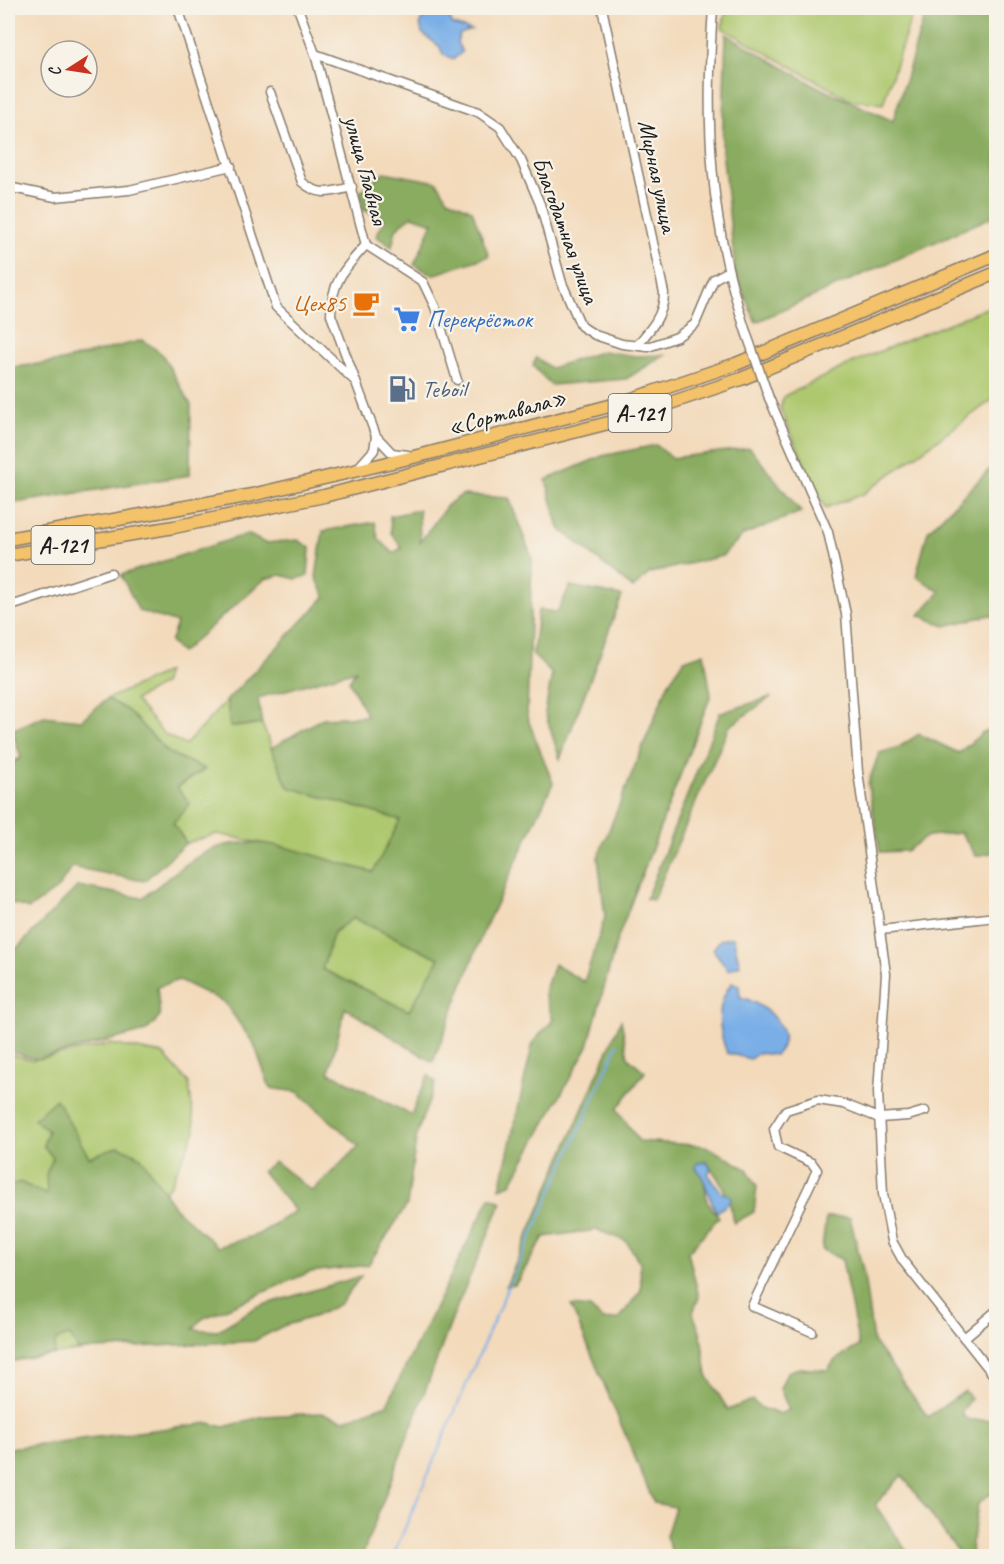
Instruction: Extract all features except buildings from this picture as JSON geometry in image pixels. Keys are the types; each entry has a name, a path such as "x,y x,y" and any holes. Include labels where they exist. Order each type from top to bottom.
{"highway":[{"name":"«Сортавала»","path":"8,538 252,495 426,454 617,404 736,364 996,255"},
{"name":"«Сортавала»","path":"8,555 174,527 324,496 620,420 741,379 996,273"}],"street":[{"path":"178,8 276,307 357,382"},
{"name":"улица Главная","path":"298,8 315,54 366,245 341,272 331,296 331,315 376,436"},
{"name":"Мирная улица","path":"602,8 664,293 664,306 658,319 638,345"},
{"path":"713,8 709,146 719,236 746,332 769,398 828,532 841,585 849,641 859,782 882,930 886,974 878,1070 879,1118 883,1194 892,1241 914,1276 996,1378"},
{"name":"Благодатная улица","path":"315,54 478,112 500,127 521,160 540,204 562,282 580,326 595,335 622,344 648,346 677,337 695,324 714,279 728,272"},
{"path":"270,92 302,183 312,191 324,194 352,187"},
{"path":"8,187 55,197 129,190 231,166"},
{"path":"366,245 423,282 435,307 457,380"},
{"path":"376,436 392,453 426,454"},
{"path":"339,475 361,467 367,461 374,450 376,436"},
{"path":"8,607 111,573"},
{"path":"882,930 996,917"},
{"path":"812,1332 752,1306 817,1170 812,1163 778,1147 774,1129 786,1110 818,1100 844,1104 879,1118 908,1116 925,1111"},
{"path":"964,1338 996,1311"}],"green space":[{"path":"727,8 914,8 883,104 849,99 722,28"},
{"path":"927,8 996,8 996,215 756,322 736,277 722,149 726,34 814,85 893,121"},
{"path":"384,172 437,182 448,199 472,210 489,256 433,275 414,265 433,223 412,216 396,229 392,247 376,236 385,219 363,210 360,192"},
{"path":"996,304 996,397 863,494 825,508 780,409 784,396 856,361"},
{"path":"143,340 162,354 191,405 190,475 8,504 8,368 62,361"},
{"path":"603,351 635,356 665,355 626,379 551,385 533,366 536,358 551,368"},
{"path":"656,445 672,458 750,448 801,512 743,535 722,556 650,573 633,588 559,528 546,480 602,456"},
{"path":"996,463 996,619 990,615 945,626 919,615 940,592 916,576 928,531"},
{"path":"462,495 509,498 532,558 527,717 553,783 483,932 433,1062 345,1008 329,1072 411,1115 428,1075 436,1082 417,1133 407,1205 368,1265 310,1272 202,1319 193,1329 217,1331 256,1307 361,1276 340,1304 316,1316 283,1326 254,1341 78,1350 70,1336 56,1340 54,1354 8,1362 8,1186 20,1182 47,1195 46,1174 53,1158 43,1145 48,1131 34,1119 56,1099 89,1157 119,1146 141,1157 175,1208 218,1247 259,1234 295,1211 262,1171 275,1162 312,1191 359,1146 298,1092 270,1088 254,1044 224,1002 179,980 157,987 160,1017 146,1031 37,1059 8,1051 8,945 16,949 78,886 142,898 182,867 206,852 226,845 268,844 290,848 373,872 400,820 288,787 271,748 323,718 367,716 349,681 356,670 258,698 262,724 230,727 227,700 325,597 316,577 323,531 375,522 378,538 393,553 402,548 391,533 390,516 419,510 420,542 448,504","holes":["353,918 439,958 409,1011 322,969 334,932"]},
{"path":"247,534 265,543 298,540 310,548 308,576 296,579 281,575 265,579 181,653 170,642 177,623 139,611 121,575"},
{"path":"570,586 622,596 560,759 545,713 552,674 533,655 538,610 557,612"},
{"path":"704,653 711,695 617,940 588,1046 511,1184 500,1188 533,1042 553,1020 544,993 554,964 584,982 605,917 598,857 668,684 684,660"},
{"path":"167,672 163,684 135,700 164,734 185,745 227,700 230,727 262,724 288,787 401,820 373,872 271,845 217,834 186,843 173,823 177,787 204,769 169,753 127,710 107,699"},
{"path":"771,697 729,727 653,900 646,899 720,713"},
{"path":"107,699 127,710 169,753 205,769 177,787 190,804 173,823 186,843 144,881 72,867 58,888 29,909 8,902 8,764 21,758 12,730 44,716 81,720"},
{"path":"996,728 996,852 976,856 961,833 928,836 906,851 880,852 868,784 879,753 899,747 919,734 959,753 983,732"},
{"path":"353,918 439,958 409,1011 322,969 334,932"},
{"path":"621,1020 628,1057 645,1072 617,1109 639,1141 706,1146 747,1169 757,1186 754,1212 734,1223 728,1198 716,1176 706,1162 697,1164 696,1168 704,1179 707,1202 719,1217 688,1252 699,1297 693,1313 701,1335 707,1375 728,1410 752,1400 761,1408 779,1414 789,1410 780,1389 787,1372 799,1368 828,1370 835,1360 859,1346 842,1260 822,1249 826,1217 850,1217 864,1275 873,1341 928,1417 965,1391 971,1398 961,1414 969,1420 996,1420 996,1499 992,1493 978,1504 971,1550 974,1556 961,1556 902,1475 875,1505 910,1556 673,1556 666,1536 675,1507 654,1503 571,1306 590,1308 603,1320 619,1319 641,1290 640,1263 626,1241 597,1230 544,1237 515,1285 506,1286"},
{"path":"111,1044 163,1054 189,1083 195,1131 170,1185 156,1203 93,1349 8,1361 8,1054 33,1060"},
{"path":"490,1197 502,1202 458,1304 362,1556 8,1556 8,1456 10,1448 209,1423 224,1427 264,1416 322,1413 344,1420 387,1404"}],"water":[{"path":"436,13 448,15 453,25 471,30 460,34 457,42 462,52 454,59 443,55 440,47 422,33 420,23 424,17"},
{"path":"733,937 740,965 728,970 713,949 720,940"},
{"path":"732,983 739,985 740,997 759,1005 776,1020 781,1028 782,1046 775,1055 758,1053 750,1059 727,1053 720,1017 723,999"},
{"path":"706,1162 711,1168 708,1174 722,1193 730,1195 731,1201 717,1212 703,1178 696,1168 697,1163"}],"waterway":[{"path":"393,1556 505,1294 618,1044"}],"place":[{"name":"Цех85","path":"366,303"},
{"name":"Перекрёсток","path":"407,319"},
{"name":"Teboil","path":"402,389"}]}
